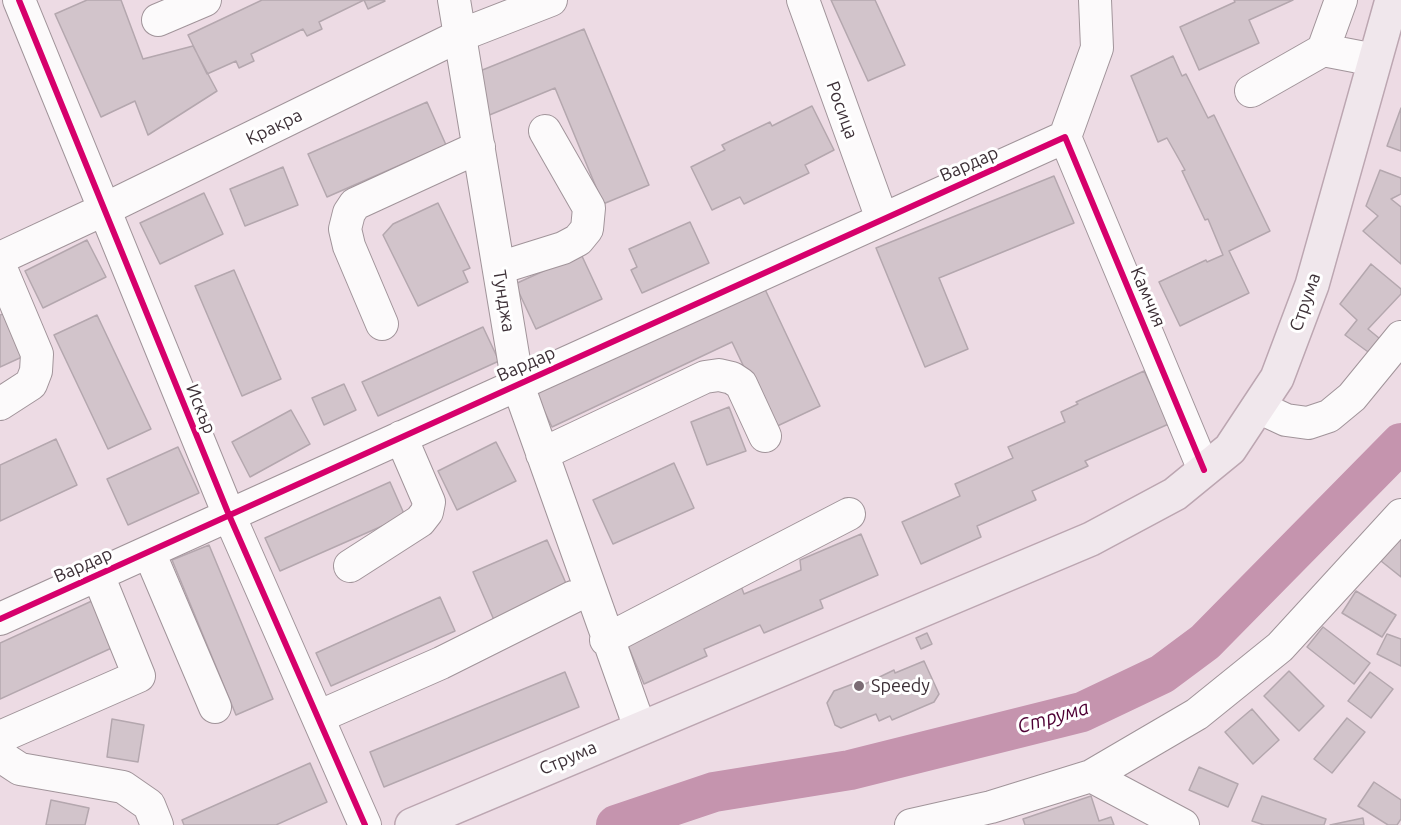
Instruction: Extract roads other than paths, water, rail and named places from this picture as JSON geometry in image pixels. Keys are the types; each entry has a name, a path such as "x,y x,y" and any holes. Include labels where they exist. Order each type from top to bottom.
{"main road":[{"name":"Струма","path":"412,825 1090,539 1175,494 1204,470 1230,448 1277,378 1312,285 1392,0"}],"street":[{"name":"Искър","path":"20,0 103,210 229,515 365,825"},
{"path":"158,20 205,0"},
{"name":"Тунджа","path":"454,0 518,385 606,640 640,728"},
{"name":"Кракра","path":"0,258 461,35 551,0"},
{"name":"Росица","path":"803,0 882,219"},
{"path":"1065,137 1098,48 1095,0"},
{"path":"1251,91 1323,50 1341,0"},
{"path":"1323,50 1375,60"},
{"path":"499,268 563,248 578,240 588,228 589,208 545,131"},
{"name":"Вардар","path":"0,619 1065,137"},
{"name":"Камчия","path":"1065,137 1204,470"},
{"path":"382,324 349,246 345,229 349,213 356,204 479,147"},
{"path":"0,266 37,354 36,370 31,384 0,404"},
{"path":"1258,407 1286,420 1308,423 1329,416 1352,397 1401,337"},
{"path":"542,454 705,377 718,375 732,378 741,384 765,435"},
{"path":"350,566 420,521 427,512 429,502 401,437"},
{"path":"606,640 849,514"},
{"path":"911,825 991,807 1091,776 1197,714 1280,647 1401,515"},
{"path":"149,552 215,707"},
{"path":"0,737 139,676 98,575"},
{"path":"318,717 441,663 573,597"},
{"path":"0,756 20,769 123,787 149,805 157,825"},
{"path":"1091,776 1183,825"}],"waterway":[{"name":"Струма","path":"616,825 714,792 850,770 1082,712 1162,674 1205,642 1401,443"}],"place":[{"name":"Speedy","path":"859,686"}]}
